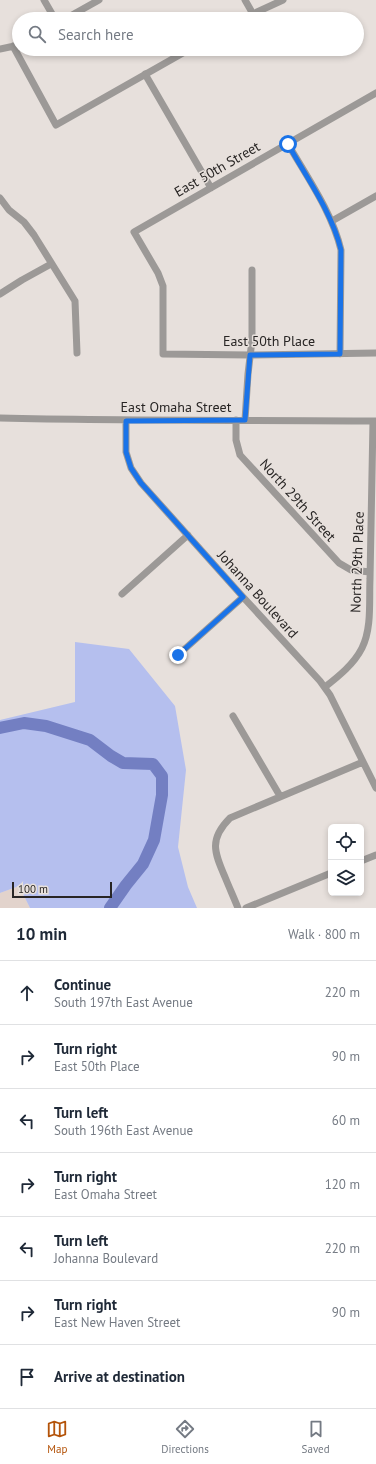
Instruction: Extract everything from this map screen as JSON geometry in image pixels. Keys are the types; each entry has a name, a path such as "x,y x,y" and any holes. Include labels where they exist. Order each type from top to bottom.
{"street":[{"path":"44,0 51,12"},
{"path":"77,12 98,0"},
{"path":"245,0 252,12"},
{"path":"257,12 283,0"},
{"path":"0,49 12,47"},
{"path":"21,56 56,125 177,56"},
{"path":"145,74 211,188"},
{"name":"East 50th Street","path":"163,354 163,286 158,273 134,232 376,93"},
{"path":"288,144 332,221 341,250 340,354"},
{"path":"332,221 376,196"},
{"path":"0,198 9,210 24,222 34,235 75,302 77,353"},
{"path":"0,294 51,264"},
{"path":"245,420 252,340 252,270"},
{"name":"East 50th Place","path":"163,354 250,355 376,353"},
{"name":"East Omaha Street","path":"0,418 126,421 375,421"},
{"name":"North 29th Street","path":"236,420 236,440 240,455 339,563 351,570 370,572"},
{"name":"Johanna Boulevard","path":"126,421 126,452 131,468 141,483 325,687 376,788"},
{"name":"North 29th Place","path":"325,687 350,666 362,647 368,624 375,421"},
{"path":"122,594 188,535"},
{"path":"178,655 243,597"},
{"path":"233,716 280,796"},
{"path":"238,908 216,855 216,843 219,832 224,824 230,818 363,762"},
{"path":"364,860 376,855"},
{"path":"246,908 328,874"}],"shaded area":[{"path":"75,642 129,649 175,706 186,770 178,847 188,887 197,908 30,908 19,886 0,893 0,720 75,702"},
{"path":"19,886 30,908 0,908 0,893"}],"waterway":[{"path":"0,728 24,723 46,726 90,740 123,763 153,764 162,776 162,795 154,840 143,864 110,908"}],"route":[{"path":"178,655 243,597 141,483 131,468 126,452 126,421 245,420 250,355 340,354 341,250 332,221 288,144"}]}
